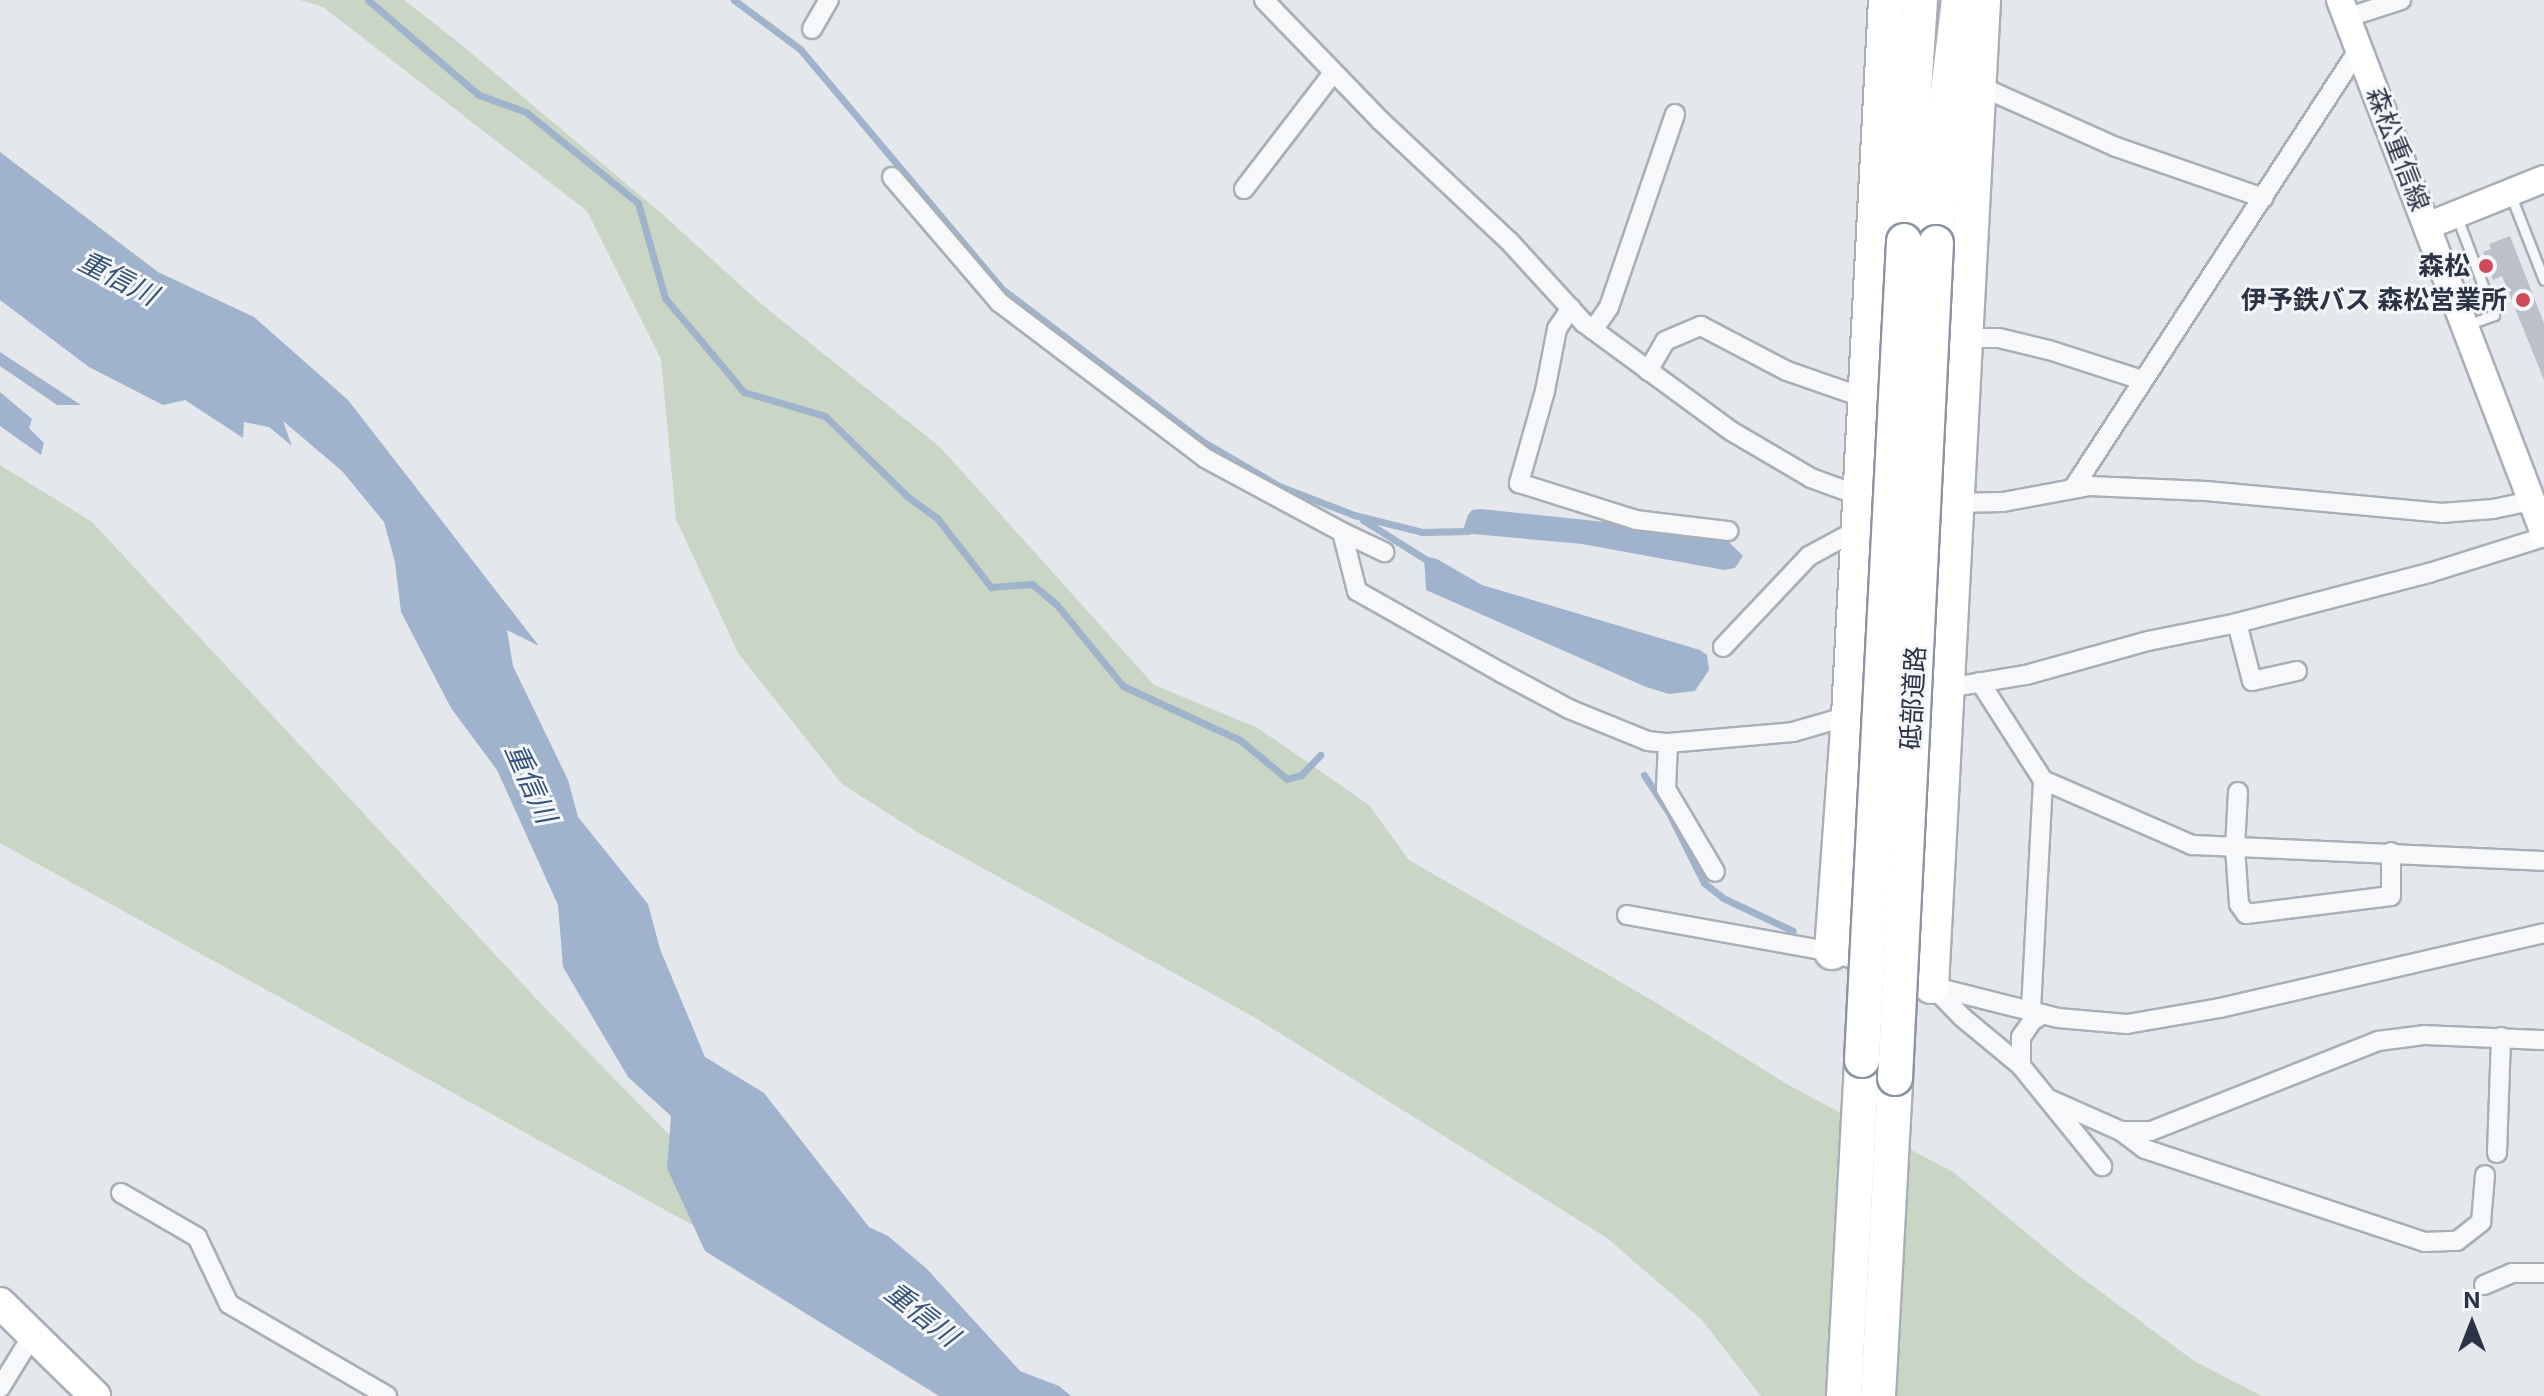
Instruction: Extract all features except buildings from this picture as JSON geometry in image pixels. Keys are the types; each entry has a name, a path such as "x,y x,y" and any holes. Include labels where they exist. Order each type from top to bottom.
{"highway":[{"path":"1832,952 1849,716 1886,0"},
{"name":"砥部道路","path":"1878,1396 1920,242 1920,0"},
{"name":"砥部道路","path":"1844,1396 1920,242 1944,125 1959,0"},
{"path":"1931,986 1954,504 1983,0"}],"main road":[{"name":"森松重信線","path":"2343,9 2427,226 2544,179"},
{"path":"2427,226 2531,492 2544,535"},
{"path":"0,1303 95,1396"}],"street":[{"path":"812,29 829,0"},
{"path":"1264,0 1333,73 1509,241 1593,330 1744,439 1811,478 1859,514"},
{"path":"2343,9 2401,0"},
{"path":"2074,487 2359,49"},
{"path":"1244,189 1333,73"},
{"path":"1978,92 1993,92 2116,147 2263,198"},
{"path":"1593,330 1609,307 1675,114"},
{"path":"892,177 999,302 1205,458 1384,552"},
{"path":"1571,308 1557,329 1545,391 1519,483 1636,520 1728,531"},
{"path":"1648,371 1665,341 1701,326 1787,371 1865,398"},
{"path":"1964,338 1999,338 2049,350 2142,380"},
{"path":"1723,647 1809,556 1859,514 2003,502 2074,487 2206,491 2442,513 2493,509 2531,492"},
{"path":"1342,532 1357,591 1569,709 1648,741 1668,743 1793,732 1945,688 2026,675 2148,641 2237,623 2429,573 2544,535"},
{"path":"2237,623 2252,681 2297,671"},
{"path":"1980,682 2043,780 2192,845 2544,861"},
{"path":"1668,743 1666,789 1715,872"},
{"path":"2021,1066 2021,1037 2037,1012 2043,780"},
{"path":"2238,792 2235,848 2239,904 2246,914 2391,896 2391,852"},
{"path":"1627,915 1832,952 1931,986 2037,1012 2127,1024 2168,1020 2544,933"},
{"path":"1931,986 1962,1017 2021,1066 2102,1166"},
{"path":"2121,1131 2151,1131 2378,1041 2424,1035 2544,1040"},
{"path":"2497,1153 2501,1037"},
{"path":"2048,1100 2121,1131 2145,1149 2424,1242 2457,1241 2481,1222 2485,1175"},
{"path":"121,1193 197,1237 229,1304 387,1396"},
{"path":"2484,1285 2512,1273 2543,1271"},
{"path":"0,1388 32,1336"}],"lane":[{"path":"2510,193 2544,280"},
{"path":"2456,214 2494,315 2464,326"}],"green space":[{"path":"300,0 404,0 458,42 662,214 759,302 940,447 1154,685 1258,728 1369,805 1409,860 1650,999 1790,1086 1953,1172 2070,1269 2194,1361 2262,1396 1761,1396 1702,1320 1607,1238 1254,1017 919,833 842,784 738,653 676,519 661,359 587,211 323,7"},
{"path":"0,465 92,522 545,1008 834,1303 0,843"}],"water":[{"name":"重信川","path":"0,152 158,272 254,317 348,400 539,646 507,630 513,666 568,780 578,817 648,904 660,949 705,1057 764,1093 869,1227 888,1236 926,1268 1020,1371 1059,1386 1071,1396 939,1396 705,1251 667,1168 671,1116 628,1077 563,967 558,905 497,770 451,708 401,612 395,562 384,522 342,471 283,421 292,446 269,427 244,422 243,438 185,400 163,405 89,367 0,300"},
{"path":"0,352 81,405 57,405 0,366"},
{"path":"0,392 32,419 29,428 44,443 41,455 0,426"},
{"path":"1472,510 1634,525 1729,542 1743,556 1735,568 1724,570 1582,544 1462,533 1468,515"},
{"path":"1424,556 1437,559 1482,585 1700,650 1707,655 1709,670 1695,691 1669,694 1646,687 1426,590"}],"waterway":[{"path":"368,0 479,95 526,112 638,203 665,298 744,392 825,416 908,497 937,518 991,587 1032,584 1057,605 1123,686 1240,740 1287,779 1301,775 1320,755"},
{"path":"734,0 800,49 1002,289 1202,441 1279,486 1354,515 1422,532 1468,531"},
{"path":"1363,520 1430,562"},
{"path":"1644,775 1669,813 1704,883 1723,898 1793,931"}],"place":[{"name":"森松","path":"2486,266"},
{"name":"伊予鉄バス 森松営業所","path":"2523,300"}]}
